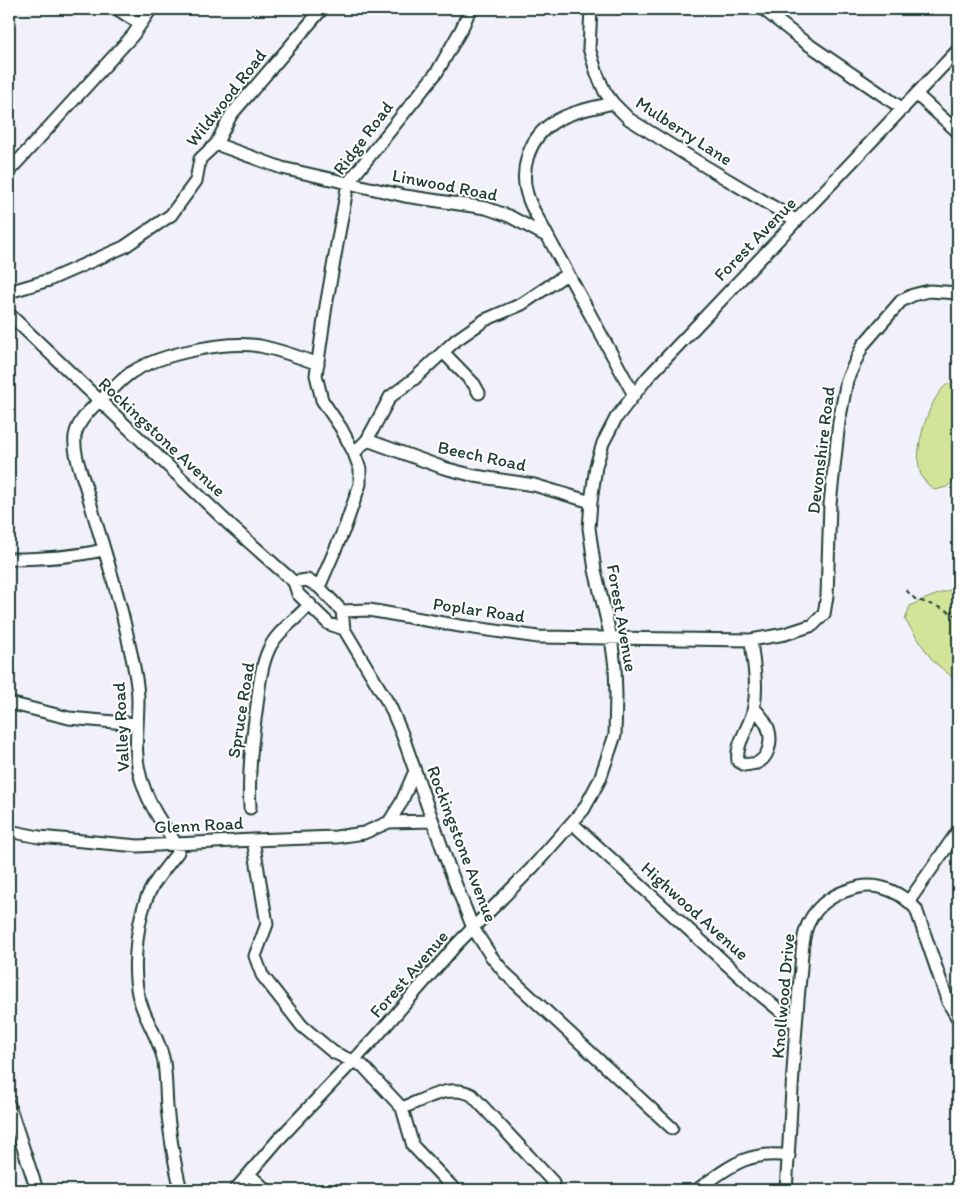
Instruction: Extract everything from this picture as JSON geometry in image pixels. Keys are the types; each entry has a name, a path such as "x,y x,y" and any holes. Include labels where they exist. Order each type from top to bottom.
{"street":[{"path":"117,9 140,24"},
{"path":"9,171 133,35 151,9"},
{"name":"Wildwood Road","path":"9,292 49,280 124,247 171,215 196,181 200,159 216,144 231,115 322,9"},
{"name":"Ridge Road","path":"319,587 345,527 360,484 360,469 354,453 341,428 322,400 316,375 348,183 437,72 462,28 470,9"},
{"name":"Mulberry Lane","path":"591,9 589,48 597,74 605,92 613,103 629,118 797,221"},
{"path":"763,9 802,40 903,109"},
{"name":"Forest Avenue","path":"235,1190 278,1140 353,1062 473,928 532,868 584,809 600,779 614,735 616,685 612,638 595,570 589,528 596,466 603,443 616,418 648,378 958,50"},
{"path":"917,95 958,132"},
{"path":"613,103 582,110 553,123 542,132 530,149 524,180 528,199 634,395"},
{"name":"Linwood Road","path":"216,144 282,168 405,196 486,208 508,216 548,238"},
{"path":"354,453 366,440 390,397 414,379 456,340 485,320 522,304 567,274"},
{"name":"Devonshire Road","path":"820,619 824,614 827,596 830,504 839,422 847,380 855,360 863,345 902,301 913,295 929,291 958,293"},
{"name":"Rockingstone Avenue","path":"9,314 224,519 294,582 298,594 329,624 344,629"},
{"name":"Valley Road","path":"178,845 163,826 140,777 137,750 138,698 135,671 120,601 103,550 76,452 76,435 80,424 99,401 130,373 150,362 171,355 202,349 258,346 284,352 318,364"},
{"path":"443,352 474,384 479,393"},
{"name":"Beech Road","path":"366,440 444,468 476,476 534,485 591,502"},
{"path":"9,559 90,553 103,550"},
{"path":"294,582 307,580 319,587 342,611"},
{"name":"Spruce Road","path":"250,808 248,782 250,748 264,666 269,648 283,630 310,604"},
{"name":"Poplar Road","path":"342,611 369,610 538,637 752,640 785,634 813,626 820,619"},
{"name":"Rockingstone Avenue","path":"342,611 344,629 390,706 402,734 473,928 491,956 505,973 672,1128"},
{"path":"752,640 756,692 754,708 737,751 738,760 745,765 756,763 765,756 770,745 770,732 765,721 754,708"},
{"path":"9,703 69,718 137,724"},
{"path":"389,822 401,803 415,771"},
{"name":"Glenn Road","path":"9,831 39,837 138,846 336,837 364,833 389,822 433,821"},
{"name":"Highwood Avenue","path":"572,822 756,991 795,1023"},
{"path":"958,831 909,901 916,909 948,1002 958,1019"},
{"path":"253,840 267,924 255,956 262,975 302,1026 333,1052 363,1066 402,1108 412,1146 456,1190"},
{"path":"178,845 178,852 151,889 140,923 136,952 138,994 161,1049 164,1063 167,1108 181,1190"},
{"name":"Knollwood Drive","path":"786,1190 795,1023 807,925 817,908 846,890 867,886 892,890 909,901"},
{"path":"402,1108 449,1090 463,1090 472,1095 553,1182"},
{"path":"9,1105 11,1117 37,1190"},
{"path":"697,1190 740,1161 758,1155 774,1154 788,1156"},
{"path":"249,1174 266,1190"}],"path":[{"path":"906,590 915,599 944,609 958,617"}],"green space":[{"path":"958,378 958,478 947,487 935,490 923,479 919,470 919,446 926,419 936,397 945,386"},
{"path":"958,587 958,682 933,661 905,620 910,606"}]}
